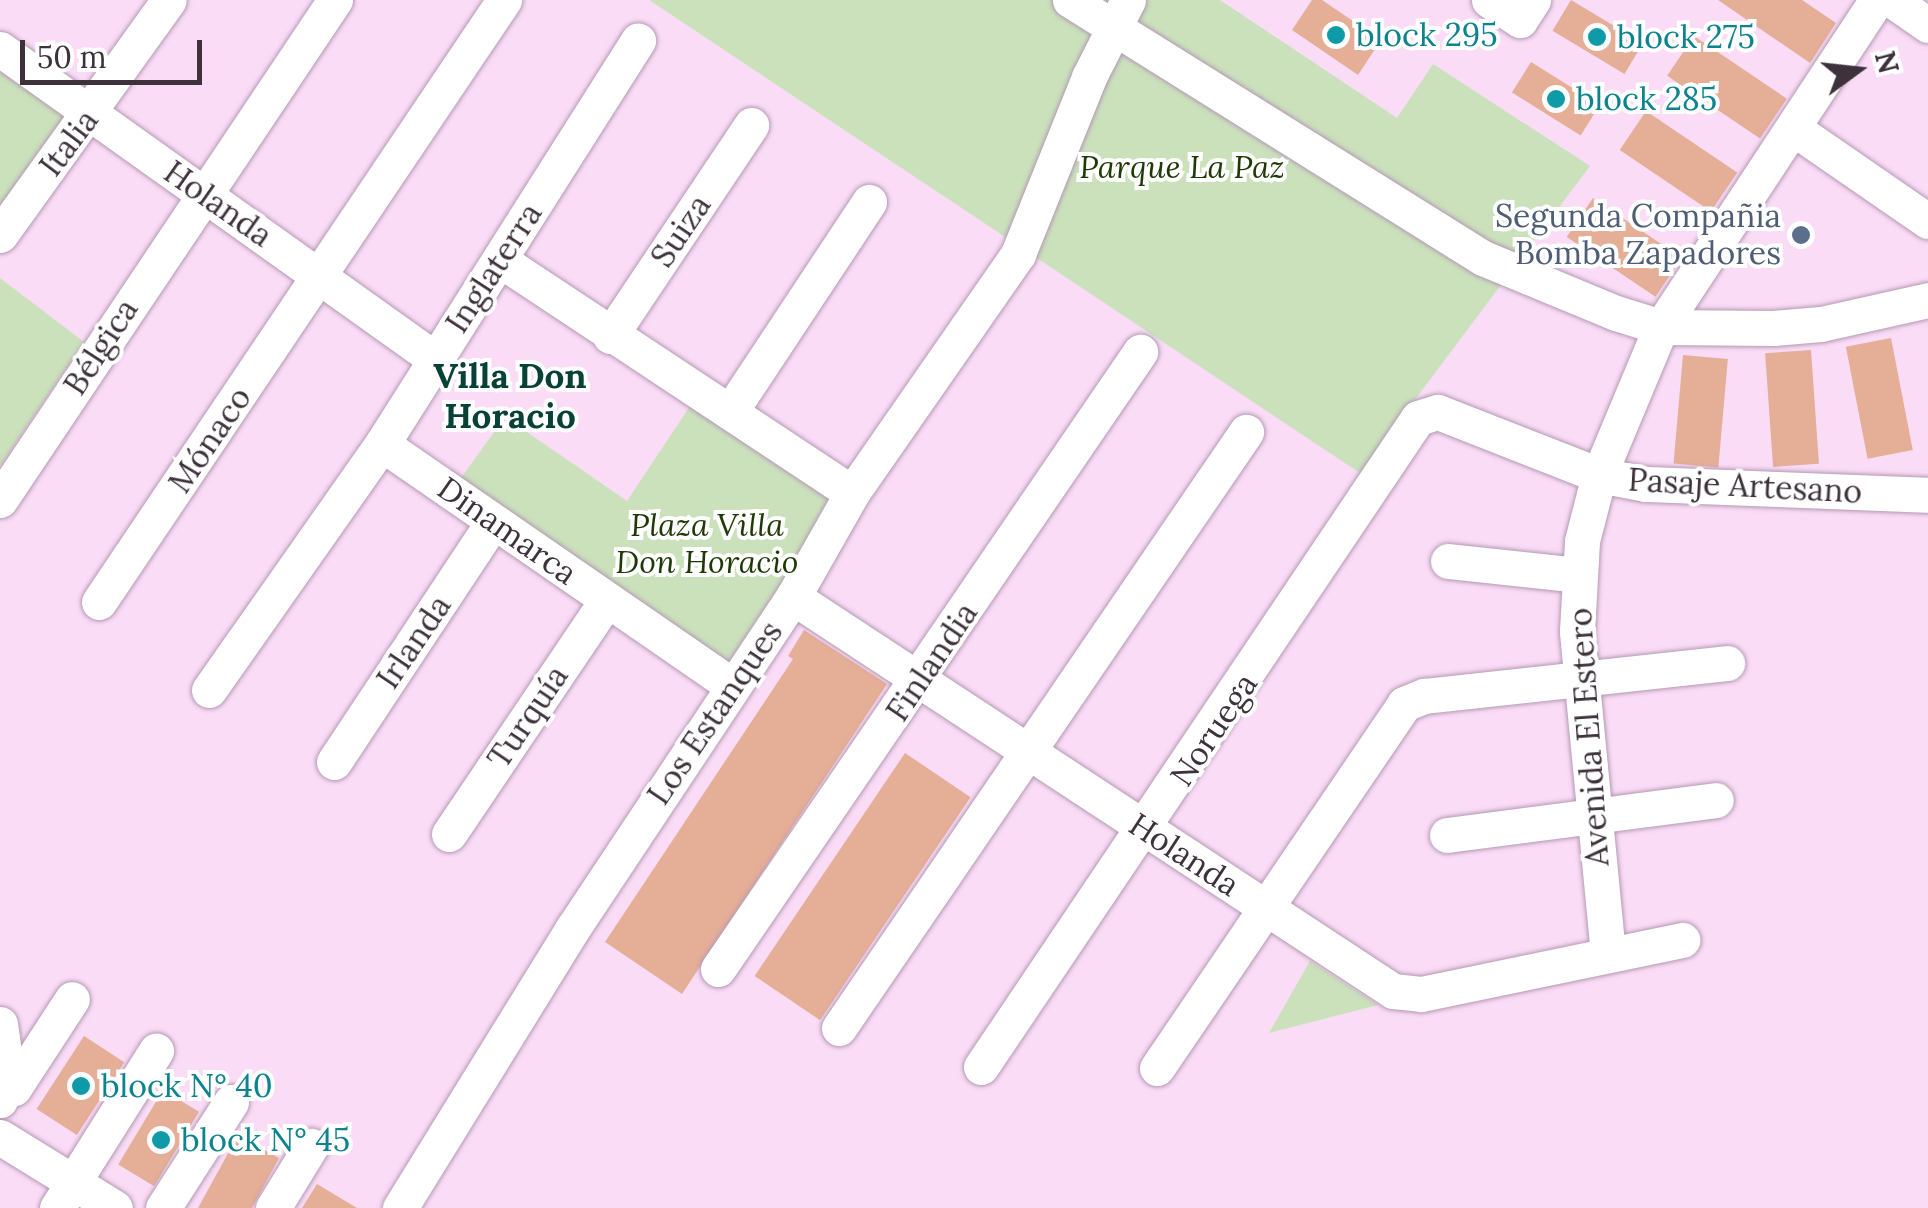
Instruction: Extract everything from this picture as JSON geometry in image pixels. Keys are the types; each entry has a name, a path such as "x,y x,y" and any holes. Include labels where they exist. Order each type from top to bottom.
{"street":[{"name":"Italia","path":"0,235 92,114 169,0"},
{"name":"Bélgica","path":"0,500 335,0"},
{"name":"Mónaco","path":"99,602 322,277 504,0"},
{"path":"1070,0 1120,14 1195,72 1483,258 1661,326 1821,324 1928,300"},
{"path":"1489,0 1526,10"},
{"name":"Avenida El Estero","path":"1608,954 1578,680 1578,575 1598,476 1661,326 1877,0"},
{"path":"1892,0 1928,26"},
{"name":"Los Estanques","path":"400,1208 732,685 793,597 852,492 1018,254 1120,14"},
{"name":"Inglaterra","path":"209,690 382,444 638,40"},
{"name":"Holanda","path":"0,49 435,359"},
{"name":"Suiza","path":"610,336 751,126"},
{"path":"1793,128 1928,221"},
{"path":"730,412 869,202"},
{"path":"500,260 852,492"},
{"name":"Finlandia","path":"718,970 922,678 1140,352"},
{"name":"Pasaje Artesano","path":"1342,540 1418,418 1429,414 1598,476 1732,490 1928,495"},
{"path":"839,1028 1246,432"},
{"name":"Dinamarca","path":"382,444 732,685"},
{"name":"Irlanda","path":"334,762 493,522"},
{"name":"Noruega","path":"981,1066 1342,540"},
{"path":"1448,561 1578,575"},
{"name":"Holanda","path":"793,597 922,678 1145,832 1393,990 1408,994 1682,940"},
{"name":"Turquía","path":"449,834 608,600"},
{"path":"1156,1068 1404,704 1424,696 1727,663"},
{"path":"1447,834 1716,800"},
{"path":"1,1096 14,1088 72,1000"},
{"path":"0,1024 7,1074 1,1096"},
{"path":"65,1195 156,1051"},
{"path":"163,1208 231,1102"},
{"path":"0,1137 65,1195 115,1208"},
{"path":"273,1208 311,1146"}],"green space":[{"name":"Parque La Paz","path":"649,0 1220,0 1397,118 1433,64 1590,166 1360,473"},
{"path":"0,58 76,112 0,225"},
{"path":"0,278 84,342 0,466"},
{"name":"Plaza Villa Don Horacio","path":"696,397 845,493 731,676 456,485 505,417 627,501"},
{"path":"1310,961 1378,1005 1269,1033"}],"building":[{"name":"block 295","path":"1312,0 1322,0 1381,40 1358,75 1292,30"},
{"name":"block 275","path":"1571,0 1643,43 1624,74 1552,31"},
{"path":"1718,0 1802,0 1836,23 1810,63"},
{"path":"1694,36 1787,99 1760,138 1667,76"},
{"name":"block 285","path":"1531,62 1600,105 1581,135 1512,93"},
{"path":"1646,111 1737,173 1711,211 1620,150"},
{"path":"1593,198 1682,258 1655,297 1567,237"},
{"path":"1891,338 1913,450 1868,459 1846,347"},
{"path":"1811,350 1819,464 1773,467 1765,353"},
{"path":"1683,355 1728,359 1718,468 1674,464"},
{"path":"804,630 887,684 682,994 605,942 793,659 788,656"},
{"path":"905,753 970,797 820,1020 755,976"},
{"name":"block N° 40","path":"84,1036 124,1062 77,1135 37,1109"},
{"name":"block N° 45","path":"163,1090 199,1112 154,1186 118,1165"},
{"path":"238,1135 279,1158 252,1208 198,1208"},
{"path":"317,1184 357,1208 302,1208"}],"place":[{"name":"block 295","path":"1336,35"},
{"name":"block 275","path":"1597,37"},
{"name":"block 285","path":"1556,99"},
{"name":"Segunda Compañia Bomba Zapadores","path":"1801,235"},
{"name":"block N° 40","path":"81,1086"},
{"name":"block N° 45","path":"161,1140"}],"district":[{"name":"Villa Don Horacio","path":"510,396"}]}
